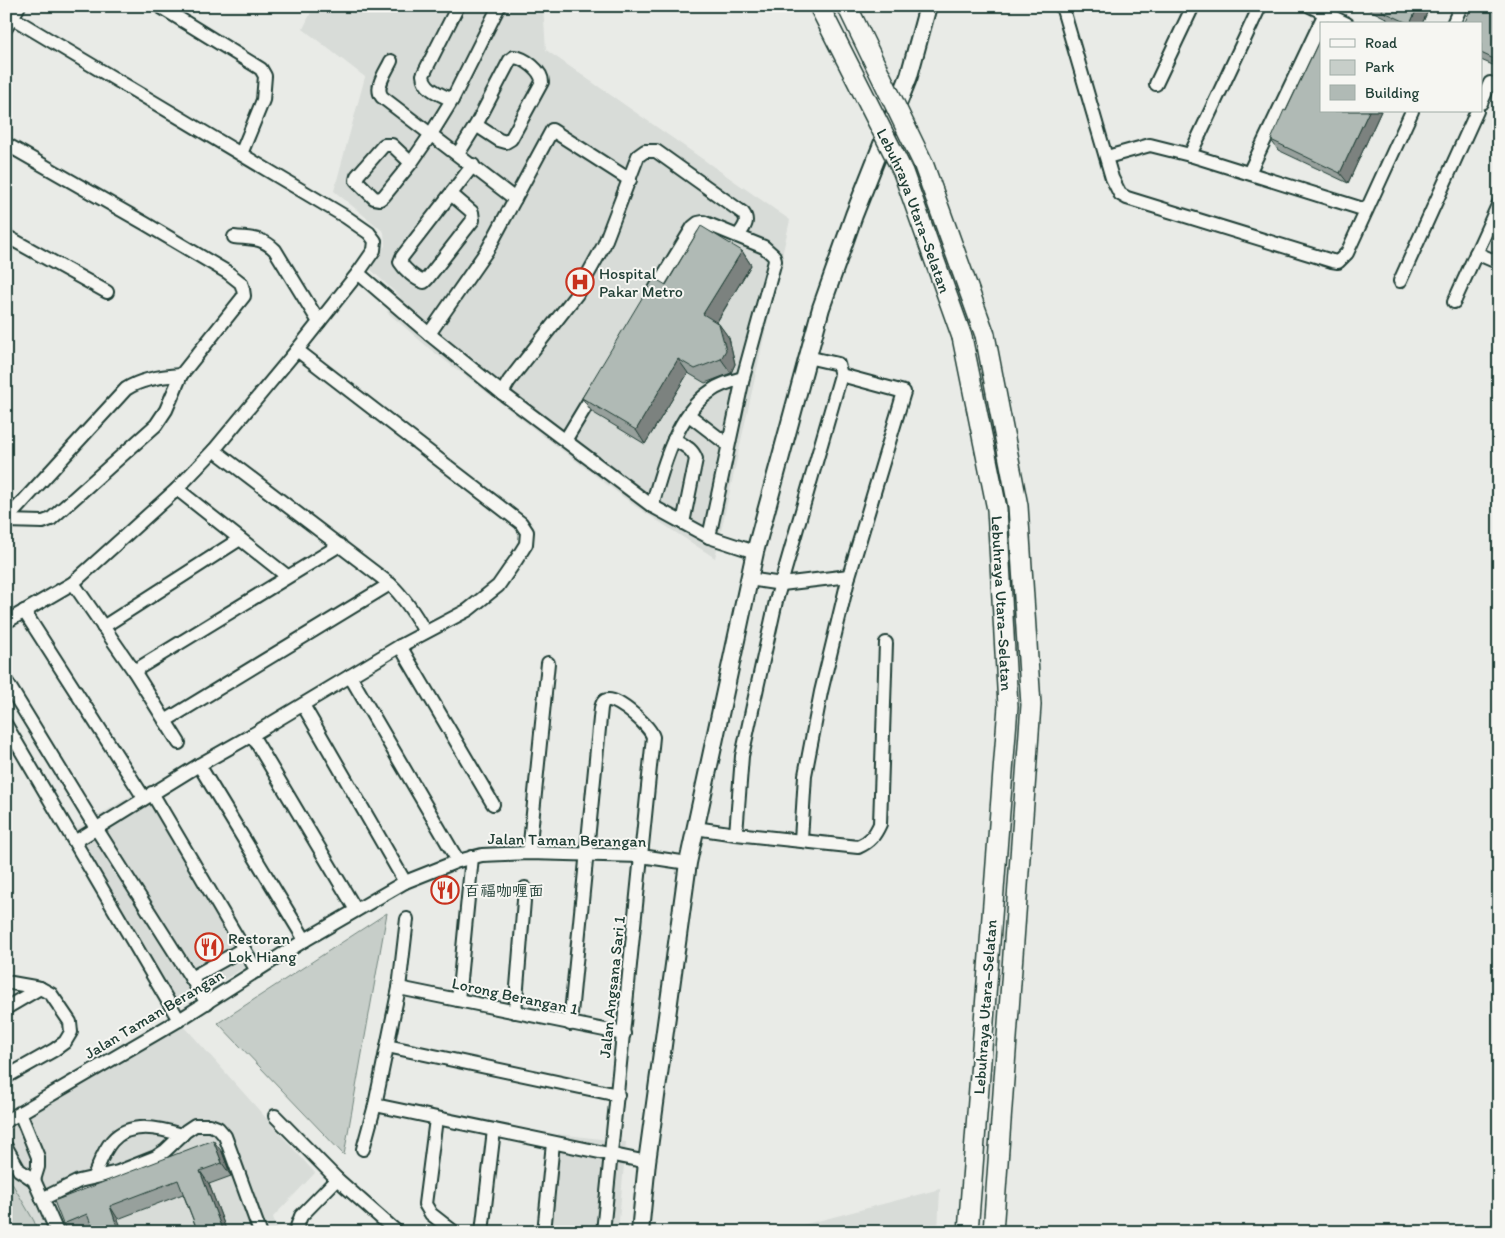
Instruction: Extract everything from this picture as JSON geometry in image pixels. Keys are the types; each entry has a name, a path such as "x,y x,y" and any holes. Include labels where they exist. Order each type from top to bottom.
{"highway":[{"name":"Lebuhraya Utara–Selatan","path":"819,6 903,172 962,337 997,509 1008,706 968,1232"},
{"name":"Lebuhraya Utara–Selatan","path":"847,6 923,163 985,335 1018,506 1031,704 993,1232"}],"main road":[{"path":"640,1232 647,1162 688,863 755,552 820,308 837,259 909,76 928,6"}],"street":[{"path":"159,6 261,69 265,76 263,100 242,154"},
{"path":"452,100 427,86 423,81 423,75 458,6"},
{"path":"411,163 392,145 384,145 357,176 356,180 374,198 380,199 411,163 432,134 452,100 499,6"},
{"path":"1062,6 1112,178 1120,194 1127,198 1332,261 1338,262 1347,253 1412,112"},
{"path":"1156,84 1193,6"},
{"path":"1190,155 1260,6"},
{"path":"1310,6 1343,22"},
{"path":"1454,22 1461,6"},
{"path":"1321,22 1325,14"},
{"path":"6,622 73,583 177,489 214,450 297,350 374,250 374,241 369,233 346,217 11,16"},
{"path":"1249,173 1320,24"},
{"path":"458,154 476,125 510,60 514,57 519,58 542,76 542,82 511,138 506,142 499,140 476,125"},
{"path":"391,61 380,85 379,93 388,102 515,198"},
{"path":"1482,101 1490,83"},
{"path":"1400,281 1477,112"},
{"path":"429,334 488,249 552,130 630,180"},
{"path":"6,145 227,272 240,283 244,296 181,375 166,410 156,425 58,515 43,522 6,520"},
{"path":"1107,157 1150,145 1190,155 1366,210"},
{"path":"502,392 577,294 604,245 638,156 645,151 656,151 743,214 747,223 738,236"},
{"path":"451,194 472,212 473,220 424,282 403,266 400,262 402,257 473,165"},
{"path":"1454,302 1499,203"},
{"path":"647,303 693,227 703,222 770,251 774,256 775,261 743,378 709,537"},
{"path":"6,236 107,292"},
{"path":"234,236 267,242 275,250 319,322"},
{"path":"1476,254 1499,263"},
{"path":"358,273 429,334 502,392 652,506 709,537 755,552"},
{"path":"76,841 199,765 400,646 468,610 498,586 526,544 527,532 521,524 297,350"},
{"path":"736,834 742,756 776,601 841,375 838,364 807,357"},
{"path":"6,520 126,389 133,384 167,376 181,375"},
{"path":"801,840 805,775 811,738 849,576 904,392 841,375"},
{"path":"652,506 674,439 689,415 700,400 711,390 743,378"},
{"path":"566,439 601,380"},
{"path":"689,415 728,444"},
{"path":"674,439 689,448 694,453 696,459 682,522"},
{"path":"214,450 390,584 411,607 425,632"},
{"path":"177,489 287,576"},
{"path":"103,627 240,539"},
{"path":"134,672 340,545"},
{"path":"749,579 782,584 849,576"},
{"path":"73,583 134,672 179,743"},
{"path":"165,720 390,584"},
{"path":"24,611 148,796 257,971"},
{"path":"695,828 858,847 867,843 875,834 880,824 886,643"},
{"path":"400,646 493,804"},
{"path":"529,853 548,663"},
{"path":"350,676 458,860"},
{"path":"6,681 207,1003"},
{"name":"Jalan Angsana Sari 1","path":"587,856 602,703 609,700 620,704 643,722 652,733 652,744 604,1232"},
{"path":"303,705 405,882"},
{"path":"6,725 180,1020"},
{"path":"252,735 356,910"},
{"path":"199,765 305,940"},
{"name":"Jalan Taman Berangan","path":"6,1121 180,1020 305,940 356,910 405,882 458,860 482,855 529,853 641,856 688,863"},
{"path":"570,1024 587,856"},
{"path":"458,1000 472,857"},
{"path":"515,1012 525,888"},
{"path":"362,1149 374,1105 399,988 407,920"},
{"path":"191,978 243,949"},
{"path":"6,982 40,988 51,994 70,1022 71,1032 65,1042 54,1050 6,1077"},
{"path":"6,1008 40,988"},
{"name":"Lorong Berangan 1","path":"399,988 624,1034"},
{"path":"387,1046 618,1095"},
{"path":"374,1105 647,1162"},
{"path":"20,1113 38,1157 38,1167 34,1180"},
{"path":"275,1116 337,1179 397,1232"},
{"path":"436,1119 425,1204 431,1214 454,1232"},
{"path":"42,1199 79,1181 118,1172 156,1156 165,1151 195,1125 210,1125 218,1128 225,1136 260,1232"},
{"path":"94,1176 106,1150 119,1135 143,1127 158,1128 182,1135"},
{"path":"483,1230 494,1130"},
{"path":"544,1232 554,1143"},
{"path":"6,1147 19,1170 34,1180 57,1232"},
{"path":"295,1232 301,1216 337,1179"}],"shaded area":[{"name":"Hospital Pakar Metro","path":"314,6 543,6 546,50 790,220 715,558 635,506 430,349 387,312 400,297 367,266 385,246 384,232 334,191 365,77 303,29"},
{"path":"144,788 250,964 175,1009 73,831"},
{"path":"184,1026 315,1173 273,1217 278,1232 6,1232 6,1129"},
{"path":"558,1134 626,1142 618,1232 545,1232"},
{"path":"940,1189 938,1232 776,1232"}],"green space":[{"path":"387,913 344,1155 218,1023"},
{"path":"6,1173 34,1221 38,1232 6,1232"}],"building":[{"path":"1377,6 1418,6 1411,22 1406,22 1382,11 1383,9"},
{"path":"1472,6 1499,6 1499,65 1492,62 1494,59 1482,53 1482,22 1465,22"},
{"path":"1319,41 1320,112 1369,112 1340,173 1271,140 1284,110 1286,111"},
{"path":"701,226 742,251 703,314 719,324 726,350 721,359 695,369 678,359 636,430 582,398 654,278 666,285"},
{"path":"213,1140 222,1163 200,1171 223,1232 198,1232 178,1180 110,1206 119,1232 94,1232 87,1214 63,1224 54,1201"}],"place":[{"name":"Hospital Pakar Metro","path":"580,282"},
{"name":"百福咖喱面","path":"445,890"},
{"name":"Restoran Lok Hiang","path":"209,947"}]}
